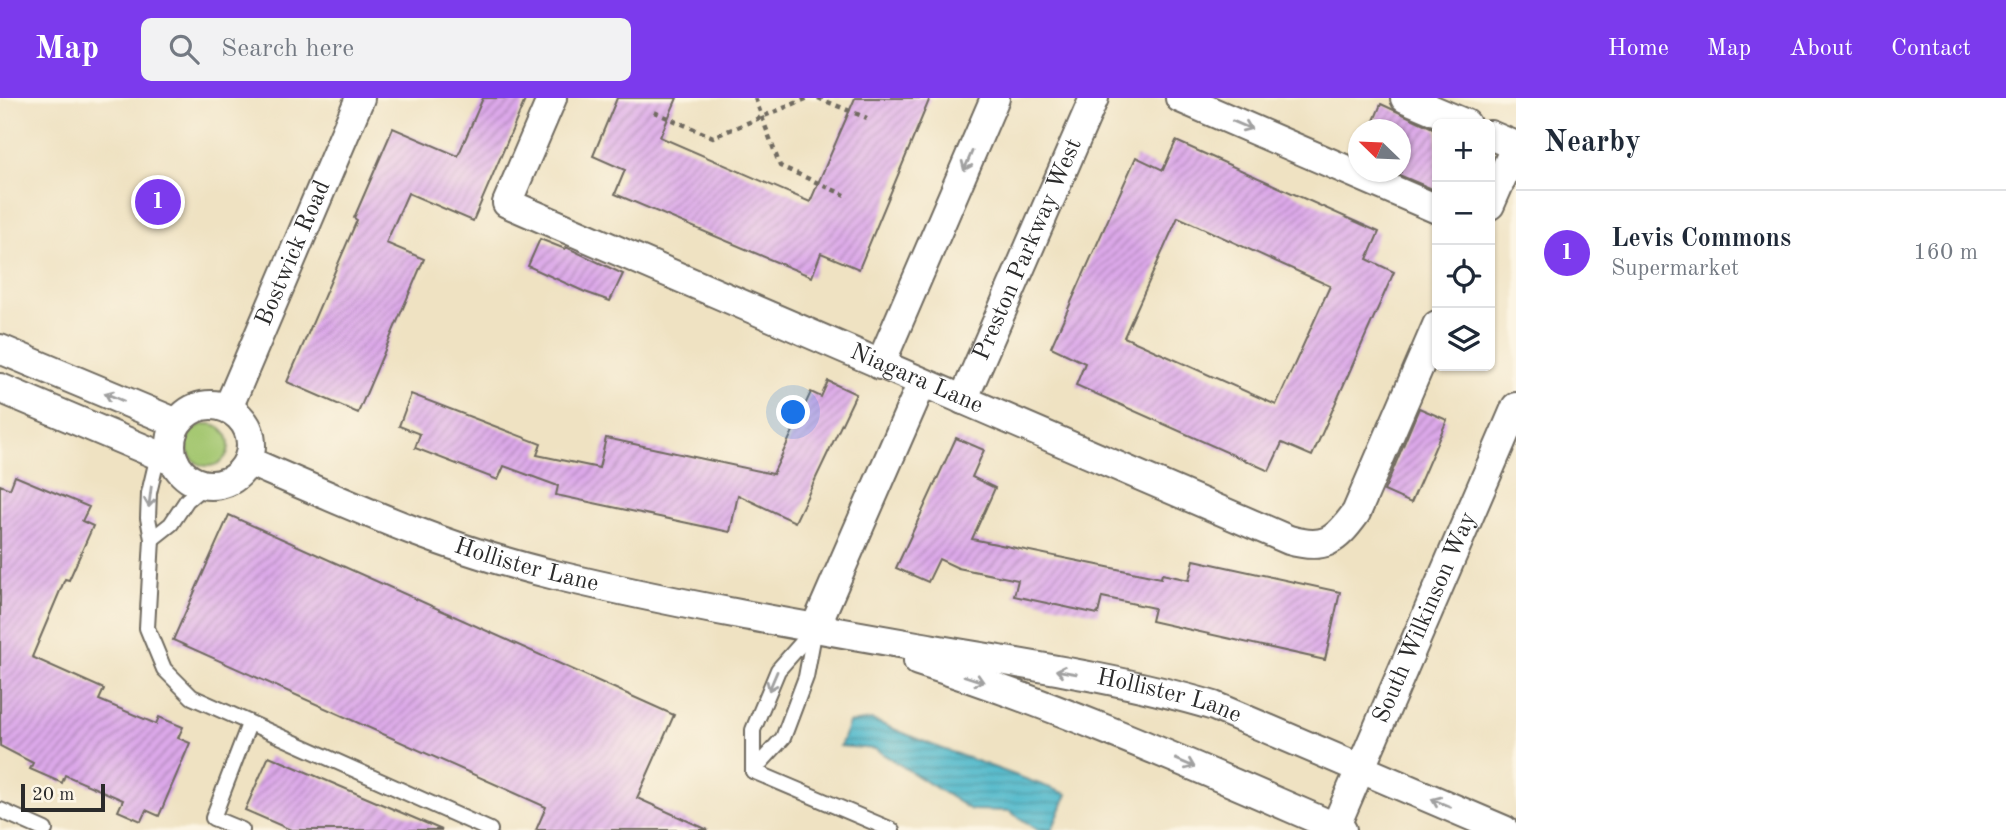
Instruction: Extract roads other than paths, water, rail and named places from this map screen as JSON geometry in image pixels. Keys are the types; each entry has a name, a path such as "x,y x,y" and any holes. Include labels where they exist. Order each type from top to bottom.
{"street":[{"name":"Bostwick Road","path":"228,408 360,98"},
{"name":"Niagara Lane","path":"552,98 507,202 922,383 1289,540 1310,546 1328,542 1344,529 1356,513 1432,337"},
{"path":"880,365 995,98"},
{"name":"Preston Parkway West","path":"963,400 1094,98"},
{"path":"1180,98 1432,207"},
{"path":"1405,98 1454,119"},
{"path":"1495,137 1516,145 1495,193"},
{"path":"0,349 177,423"},
{"path":"815,628 922,383"},
{"path":"0,388 166,458 193,481 205,485 218,485 241,472 248,461 251,447 247,426 228,408 205,405 185,414 177,423 166,458"},
{"name":"South Wilkinson Way","path":"1337,829 1516,407"},
{"name":"Hollister Lane","path":"248,461 400,527 505,562 556,575 815,628 1076,673 1173,694 1214,706 1504,830"},
{"name":"Hollister Lane","path":"815,628 979,680 1063,712 1337,829"}],"lane":[{"path":"166,458 149,494 148,518 152,539 147,628 164,669 192,697 490,830"},
{"path":"152,539 171,524 187,500 205,485"},
{"path":"753,771 783,738 806,677 815,628"},
{"path":"753,771 753,730 778,670 815,628"},
{"path":"242,830 210,824 249,724"},
{"path":"753,771 892,830"},
{"path":"0,810 45,830"}],"water":[{"path":"872,720 1067,794 1052,830 1038,830 1009,811 971,810 875,749 840,746 849,723"}],"place":[{"name":"Levis Commons","path":"158,202"}]}
